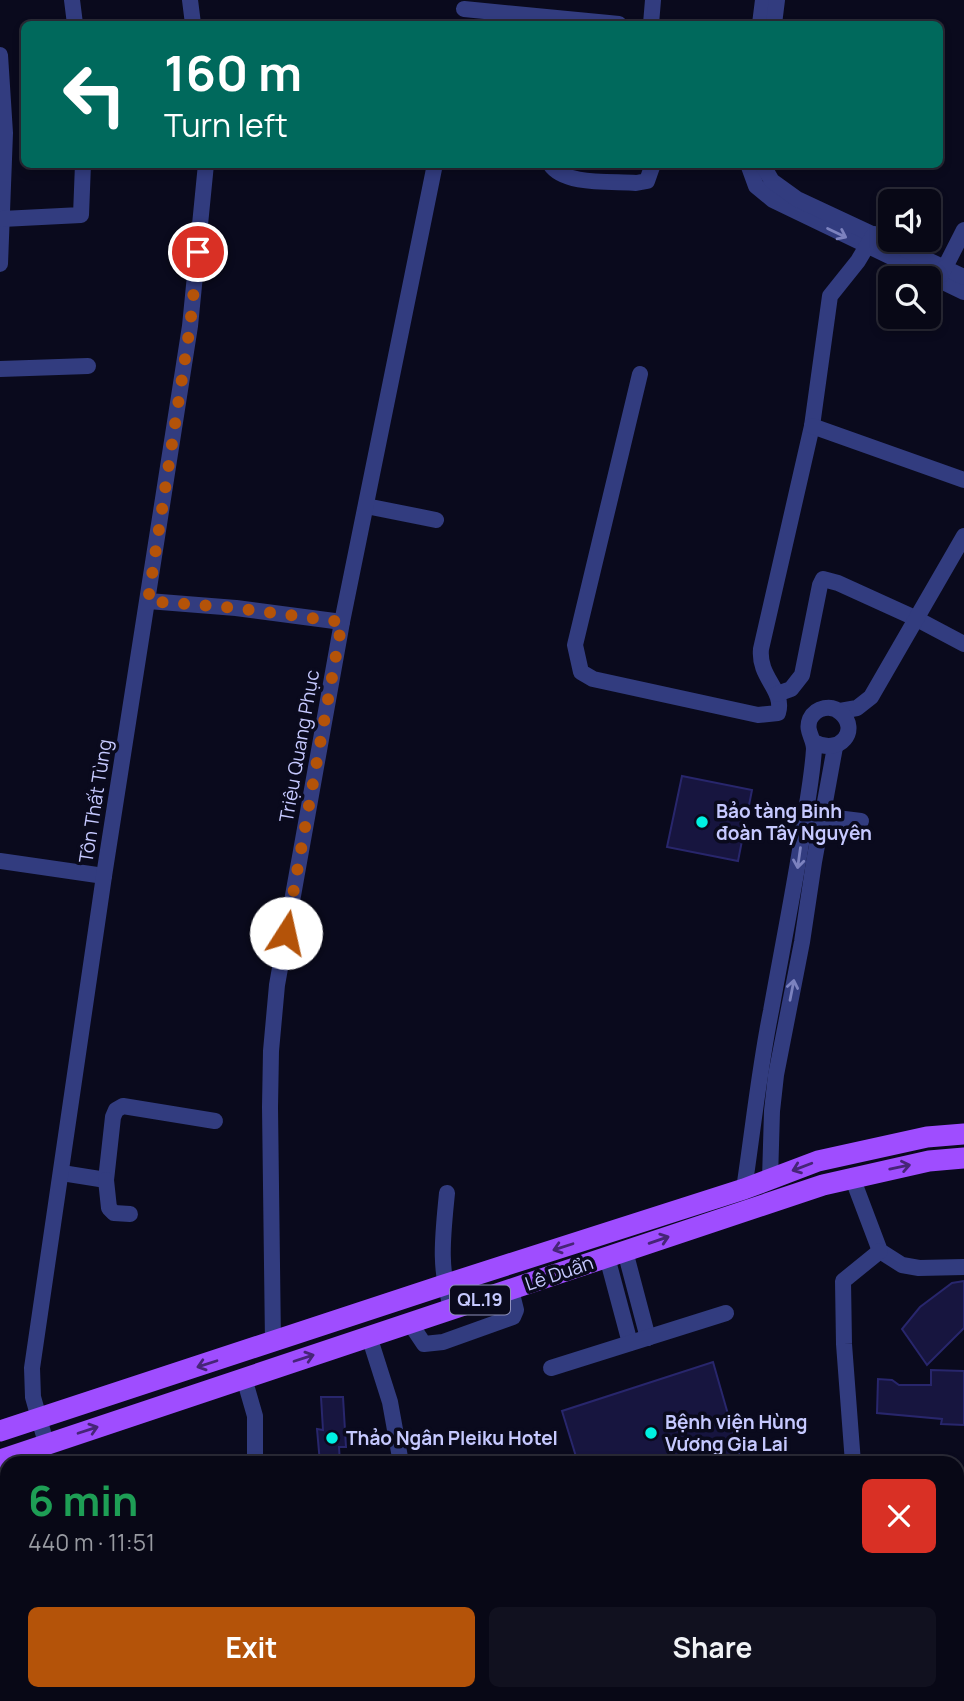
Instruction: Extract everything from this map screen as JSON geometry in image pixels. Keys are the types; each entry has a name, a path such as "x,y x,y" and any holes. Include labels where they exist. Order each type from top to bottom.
{"main road":[{"name":"Lê Duẩn","path":"0,1431 744,1189 818,1161 927,1137 964,1134"},
{"name":"Lê Duẩn","path":"11,1456 823,1185 929,1161 964,1158"}],"street":[{"path":"72,0 75,21"},
{"path":"190,0 193,21"},
{"path":"651,21 653,0"},
{"path":"760,21 764,0"},
{"path":"774,21 777,0"},
{"path":"463,11 533,8 558,21"},
{"path":"0,55 5,133 0,264"},
{"path":"1,224 81,215 83,168"},
{"name":"Tôn Thất Tùng","path":"46,1443 31,1382 32,1368 104,876 190,326 206,168"},
{"name":"Triệu Quang Phục","path":"273,1343 270,1107 271,1051 277,985 342,622 434,168"},
{"path":"554,168 569,179 636,183 648,181 652,168"},
{"path":"749,168 752,179 763,192 924,266"},
{"path":"764,168 772,181 807,211"},
{"path":"941,274 964,230"},
{"path":"640,374 575,645 581,671 593,679 758,715 778,713 780,705 777,694 761,669 761,649 812,426 830,296 858,261 870,240"},
{"path":"941,274 964,277"},
{"path":"941,274 964,292"},
{"path":"0,369 88,366"},
{"path":"812,426 964,480"},
{"path":"366,506 436,520"},
{"path":"744,1189 769,1074 788,1016 805,813 814,742 808,727 810,718 824,708 840,711 857,708 871,697 964,536"},
{"path":"777,694 791,689 802,675 823,579 838,583 915,618 964,644"},
{"path":"148,601 236,608 342,622"},
{"path":"814,742 824,747 835,747 844,740 848,730 847,720 840,711"},
{"path":"770,1179 770,1012 798,917 835,747"},
{"path":"805,813 861,821"},
{"path":"0,861 104,876"},
{"path":"770,1012 788,1016"},
{"path":"130,1214 111,1212 109,1208 106,1180 116,1110 123,1106 215,1121"},
{"path":"62,1173 106,1180"},
{"path":"852,1177 880,1251 902,1265 919,1268 964,1267"},
{"path":"447,1193 441,1249 444,1285 452,1309"},
{"path":"852,1456 844,1344 844,1281 880,1251"},
{"path":"616,1254 648,1338"},
{"path":"616,1254 630,1343"},
{"path":"410,1323 424,1344 443,1342 513,1317 516,1310 511,1290"},
{"path":"551,1368 726,1313"},
{"path":"369,1336 390,1402 400,1456"},
{"path":"244,1378 256,1416 255,1456"}],"building":[{"path":"682,776 752,790 738,861 667,847"},
{"path":"964,1281 964,1328 927,1365 902,1329 920,1307 952,1283"},
{"name":"Bệnh viện Hùng Vương Gia Lai","path":"713,1362 740,1456 576,1456 562,1411"},
{"path":"931,1370 964,1371 964,1425 941,1424 942,1419 877,1413 878,1379 892,1380 899,1385 931,1385"},
{"name":"Thảo Ngân Pleiku Hotel","path":"321,1397 343,1397 346,1447 339,1447 340,1456 319,1456 317,1429 323,1430"}],"place":[{"name":"Bảo tàng Binh đoàn Tây Nguyên","path":"702,822"},
{"name":"Bệnh viện Hùng Vương Gia Lai","path":"651,1433"},
{"name":"Thảo Ngân Pleiku Hotel","path":"332,1438"}],"route":[{"path":"198,252 190,326 148,601 236,608 342,622 286,933"}]}
